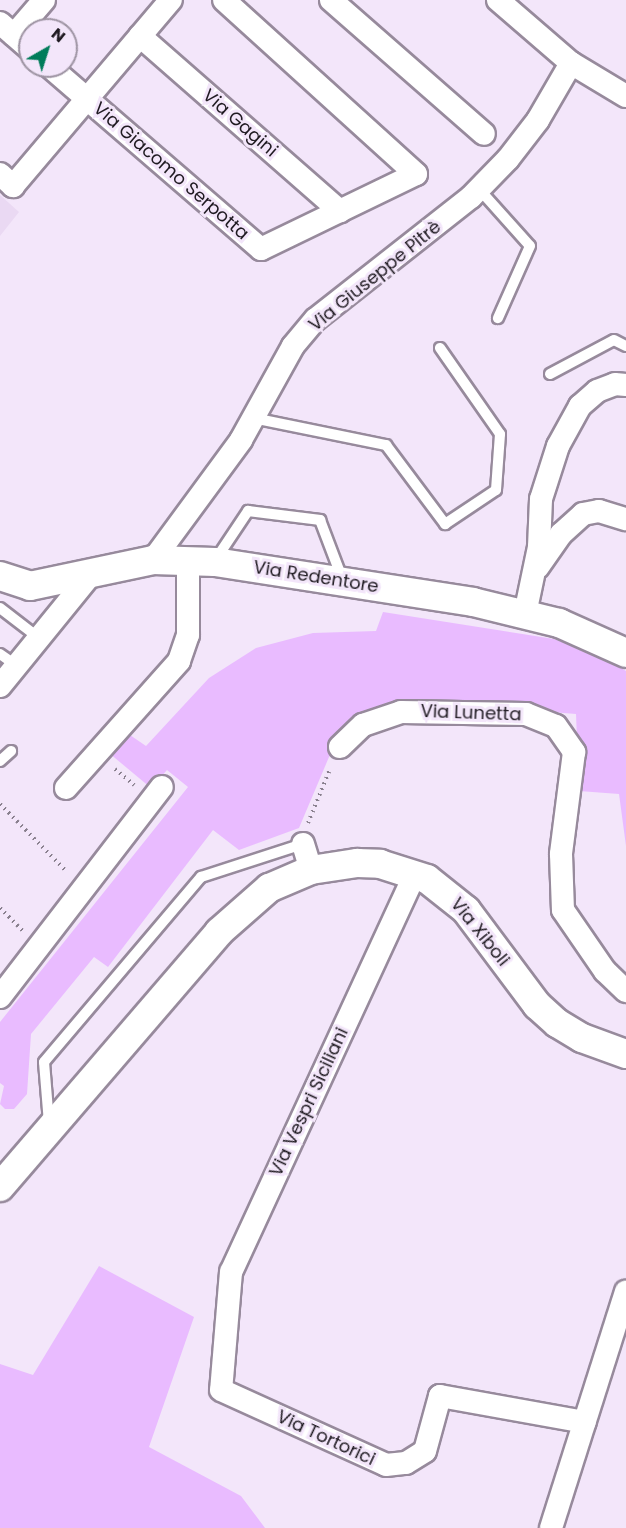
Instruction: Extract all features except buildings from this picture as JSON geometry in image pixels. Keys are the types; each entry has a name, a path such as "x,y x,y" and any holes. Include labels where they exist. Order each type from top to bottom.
{"street":[{"path":"15,36 44,0"},
{"path":"7,180 86,99 171,0"},
{"name":"Via Giacomo Serpotta","path":"86,99 261,249 416,174 224,0"},
{"path":"331,0 484,135"},
{"path":"498,0 570,63 626,96"},
{"name":"Via Gagini","path":"140,36 340,211"},
{"name":"Via Giuseppe Pitrè","path":"153,560 226,463 294,346 316,319 479,189 525,138 570,63"},
{"path":"62,78 86,99"},
{"path":"525,614 535,570 541,499 558,446 580,406 597,391 615,384 626,385"},
{"path":"535,570 561,534 584,514 599,511 626,519"},
{"name":"Via Redentore","path":"0,576 30,586 153,560 201,560 343,581 525,614 559,623 626,653"},
{"path":"66,788 179,661 188,635 201,560"},
{"path":"0,686 8,660 39,638 91,574"},
{"name":"Via Lunetta","path":"340,747 363,725 401,712 526,714 556,726 574,752 561,854 563,910 605,970 626,991"},
{"path":"0,997 157,793"},
{"path":"0,1187 219,932 307,857"},
{"name":"Via Xiboli","path":"307,857 357,862 416,874 448,893 466,910 537,1005 557,1023 582,1038 626,1054"},
{"name":"Via Vespri Siciliani","path":"225,1336 231,1272 416,874"},
{"path":"551,1528 626,1292"},
{"name":"Via Tortorici","path":"225,1336 221,1390 386,1465 406,1463 425,1451 440,1396 585,1422"}],"lane":[{"path":"479,189 530,246 498,318"},
{"path":"550,374 614,340 626,346"},
{"path":"253,418 386,445 445,524 496,490 500,434 440,348"},
{"path":"201,560 248,511 320,520 343,581"},
{"path":"0,608 39,638"},
{"path":"0,761 11,751"},
{"path":"49,1130 44,1062 201,877 307,857"}],"path":[{"path":"307,857 314,801 340,747"},
{"path":"98,754 157,793"},
{"path":"0,804 83,889"}],"shaded area":[{"path":"0,195 19,212 0,236"},
{"path":"383,612 554,639 604,658 626,671 626,846 619,794 579,791 576,714 413,701 383,709 346,733 329,757 299,828 239,850 213,830 108,967 94,957 31,1034 27,1094 14,1109 5,1109 0,1104 4,1086 0,1083 0,1022 188,787 167,770 151,788 109,753 127,733 146,746 209,678 256,648 313,633 376,631"},
{"path":"99,1266 194,1317 149,1447 241,1496 265,1528 0,1528 0,1364 33,1375"}]}
